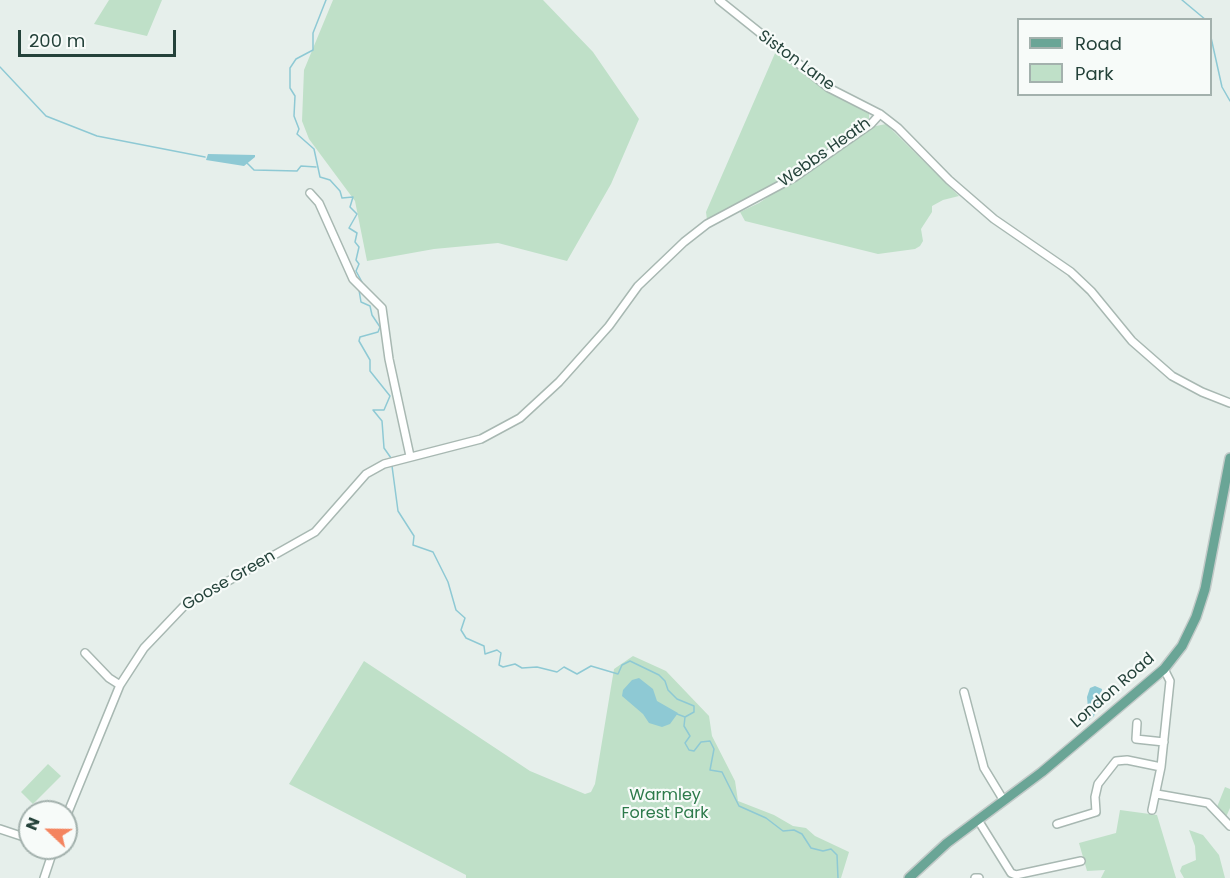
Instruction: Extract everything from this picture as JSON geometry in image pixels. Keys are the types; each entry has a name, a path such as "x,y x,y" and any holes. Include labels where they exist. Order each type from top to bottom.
{"main road":[{"name":"London Road","path":"909,878 943,846 1004,801 1164,669 1182,646 1196,617 1205,589 1230,459"}],"street":[{"name":"Siston Lane","path":"719,0 830,88 880,114"},
{"name":"Webbs Heath","path":"410,456 481,439 520,418 559,382 602,334 638,286 684,242 707,225 795,177 871,123 880,114 898,128 949,180 994,219 1071,272 1152,360 1192,387 1230,403"},
{"path":"310,193 319,203 353,279 382,309 389,359 410,456"},
{"name":"Goose Green","path":"73,800 120,685 144,648 183,606 315,532 366,474 393,460 410,456"},
{"path":"85,653 109,678 120,685"},
{"path":"1152,810 1161,767 1170,681 1164,669"},
{"path":"964,692 984,768 1004,801"},
{"path":"1137,723 1136,739 1164,742"},
{"path":"1057,824 1096,812 1095,797 1098,784 1107,769 1116,761 1127,760 1161,767"},
{"path":"1156,794 1208,802 1230,826"},
{"path":"978,820 1009,876 1081,861"},
{"path":"0,829 18,835"},
{"path":"44,878 50,860"}],"green space":[{"path":"109,0 162,0 147,36 94,24"},
{"path":"333,0 543,0 593,52 639,119 611,184 567,261 498,243 434,249 367,261 355,201 309,139 302,121 304,70"},
{"path":"776,51 823,88 869,113 869,119 786,178 707,220 706,212"},
{"path":"886,124 959,196 943,200 932,206 932,212 921,229 923,241 920,246 915,249 878,254 745,221 740,212 759,203 871,127"},
{"name":"Warmley Forest Park","path":"633,656 666,671 709,716 712,736 735,781 738,801 774,815 793,826 806,828 815,836 849,852 841,878 466,878 466,875 289,784 364,661 530,771 585,794 591,792 595,784 614,669"},
{"path":"48,764 61,776 37,800 29,800 21,792"},
{"path":"1225,787 1230,789 1230,808 1226,817 1217,807"},
{"path":"1120,810 1157,815 1176,878 1101,878 1105,870 1087,871 1079,843 1116,833"},
{"path":"1189,830 1203,835 1219,855 1225,878 1184,878 1180,871 1182,866 1196,860 1195,846"}],"water":[{"path":"208,154 255,155 255,157 244,166 206,160"},
{"path":"639,678 653,689 657,701 678,713 670,724 662,727 649,723 643,714 622,696 623,690 632,680"},
{"path":"1095,686 1102,689 1101,700 1094,716 1089,720 1087,697 1090,688"}],"waterway":[{"path":"326,0 313,33 313,50 296,59 290,68 290,88 295,96 294,116 299,129 297,134 314,149 320,177 330,180 340,191 342,198 353,197 350,207 357,214 349,228 357,233 355,242 359,247 356,260 359,264 356,271 362,282"},
{"path":"1182,0 1204,18"},
{"path":"1212,42 1222,87 1230,101"},
{"path":"0,67 46,116 97,136 205,157"},
{"path":"247,163 254,170 297,171 301,166 316,167"},
{"path":"359,290 361,302 370,306 372,315 380,327 378,332 360,337 359,341 370,360 370,371 390,396 384,410 373,410 382,421 384,448 391,458"},
{"path":"392,466 398,511 414,536 413,545 433,552 448,582 456,610 465,618 461,630 466,638 484,646 485,654 497,650 501,653 499,665 503,667 515,664 522,668 537,667 557,672 564,667 577,674 591,666 618,674 622,665 630,661 659,675 677,699 694,706 694,712 685,717"},
{"path":"677,714 685,717 684,726 690,736 685,743 689,750 694,751 701,742 710,741 714,749 710,770 722,772 739,806 766,818 783,831 794,830 802,834 811,848 823,851 831,849 837,855 838,878"}]}
